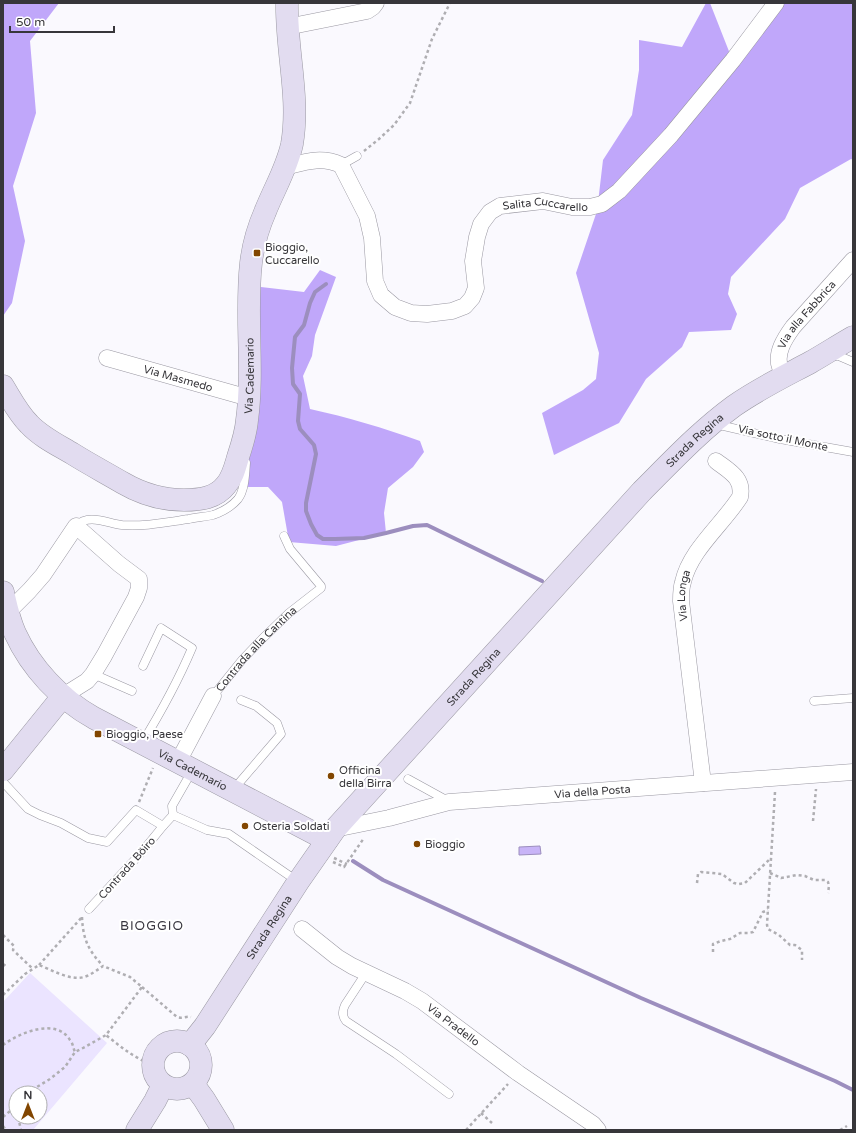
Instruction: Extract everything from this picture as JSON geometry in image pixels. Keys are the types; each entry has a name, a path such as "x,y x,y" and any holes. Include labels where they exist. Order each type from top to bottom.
{"street":[{"name":"Via Cademario","path":"3,386 27,422 37,431 53,442 129,486 155,497 192,500 211,496 219,492 226,485 231,477 242,446 247,422 249,398 249,287 254,248 265,211 285,167 291,146 295,114 287,27 287,3"},
{"path":"287,27 367,11 376,3"},
{"name":"Salita Cuccarello","path":"341,165 367,216 372,238 375,281 380,295 394,307 411,313 427,314 452,311 465,306 472,298 476,288 473,261 477,237 481,224 490,212 500,206 543,202 572,207 590,207 602,204 619,191 671,135 733,60 776,3"},
{"path":"285,167 318,160 327,160 341,165"},
{"name":"Via alla Fabbrica","path":"785,376 779,361 780,351 785,339 793,327 853,260"},
{"name":"Strada Regina","path":"190,1045 205,1026 298,882 331,835 642,491 684,448 713,423 750,395 818,359 853,337"},
{"name":"Strada Regina","path":"818,359 853,346"},
{"name":"Via Masmedo","path":"107,358 249,398"},
{"name":"Via Longa","path":"703,783 681,596 683,582 690,563 740,497 742,491 739,480 716,461"},
{"path":"3,770 63,696 87,681 93,674 136,597 140,583 139,579 119,564 76,526 43,575 29,592 5,602"},
{"name":"Via Cademario","path":"5,602 14,632 29,658 47,680 82,712 233,791 331,835"},
{"name":"Contrada alla Cantina","path":"168,757 212,696"},
{"name":"Via della Posta","path":"331,835 359,825 449,802 853,772"},
{"name":"Via Pradello","path":"302,929 337,957 422,1001 518,1073 593,1124 598,1130"},
{"path":"169,1042 184,1042 190,1045 200,1056 202,1064 198,1078 193,1084 178,1090 163,1085 158,1080 154,1072 154,1057 158,1051 169,1042"},
{"path":"193,1084 223,1130"},
{"path":"137,1130 163,1085"}],"lane":[{"path":"341,165 357,156"},
{"path":"818,359 839,356 853,362"},
{"name":"Via sotto il Monte","path":"713,423 780,439 853,452"},
{"path":"76,526 79,522 96,519 134,525 156,523 212,515 226,509 239,498 243,486 246,462 244,436"},
{"name":"Contrada alla Cantina","path":"212,696 262,639 289,613 320,589 321,586 290,549 284,536"},
{"path":"143,666 161,628 192,648 165,704 173,815 207,830 229,834 298,882"},
{"path":"93,674 132,691"},
{"path":"814,701 853,698"},
{"path":"233,791 280,734 277,723 256,706 241,700"},
{"path":"408,779 449,802"},
{"path":"3,782 28,809 61,823 88,838 107,842 136,810 163,826"},
{"name":"Contrada Böiro","path":"90,909 173,815"},
{"path":"366,973 342,1009 343,1018 346,1022 396,1054 450,1094"}],"path":[{"path":"357,156 389,130 410,103 432,39 450,3"},
{"path":"136,810 168,757"},
{"path":"814,822 816,775"},
{"path":"776,778 767,925 768,928 790,945 795,945 802,950 802,960"},
{"path":"697,882 698,874 701,872 722,874 739,884 745,882 771,858"},
{"path":"343,862 347,864"},
{"path":"770,873 781,878 797,875 805,876 814,880 825,880 828,882 829,886 828,893"},
{"path":"3,995 25,974 39,965 90,909"},
{"path":"713,952 714,944 721,940 730,939 740,933 753,932 763,912 768,910"},
{"path":"82,917 84,938 94,956 103,966 130,977 177,1017 181,1018 190,1016 205,1026"},
{"path":"3,935 14,946 13,950 33,969"},
{"path":"3,964 6,967"},
{"path":"39,965 74,978 83,978 103,966"},
{"path":"40,1085 65,1067 75,1052 106,1035 142,987"},
{"path":"3,1045 11,1039 24,1033 36,1030 54,1029 71,1040 75,1052"},
{"path":"106,1035 131,1054 153,1065"},
{"path":"466,1130 518,1073"},
{"path":"481,1114 492,1123"},
{"path":"3,1126 6,1130"},
{"path":"840,1130 847,1126"}],"shaded area":[{"path":"3,3 59,3 30,41 36,113 13,186 25,241 12,303 3,316"},
{"path":"706,3 710,3 732,59 779,3 853,3 853,160 851,159 800,188 785,219 731,277 728,294 737,314 731,330 689,332 682,347 646,379 619,423 554,455 542,413 583,390 596,379 599,353 576,273 597,211 603,160 632,115 639,70 639,40 682,47"},
{"path":"320,270 336,277 315,335 312,356 303,376 310,409 365,423 420,441 424,452 413,467 388,488 384,513 386,533 336,546 289,542 282,502 268,487 243,487 249,287 304,292"},
{"path":"540,846 541,854 519,855 519,847"},
{"path":"30,973 107,1043 48,1112 48,1085 8,1085 8,1125 37,1125 33,1130 3,1130 3,1002"}],"waterway":[{"path":"326,284 315,292 310,303 304,325 295,337 292,368 293,384 300,394 298,421 300,429 314,445 316,454 306,503 306,511 317,535 323,539 364,538 413,526 427,525 542,581"},
{"path":"353,861 383,880 641,998 853,1090"}],"place":[{"name":"Bioggio, Cuccarello","path":"257,253"},
{"name":"Bioggio, Paese","path":"98,734"},
{"name":"Officina della Birra","path":"331,776"},
{"name":"Osteria Soldati","path":"245,826"},
{"name":"Bioggio","path":"417,844"}],"district":[{"name":"BIOGGIO","path":"152,926"}]}
